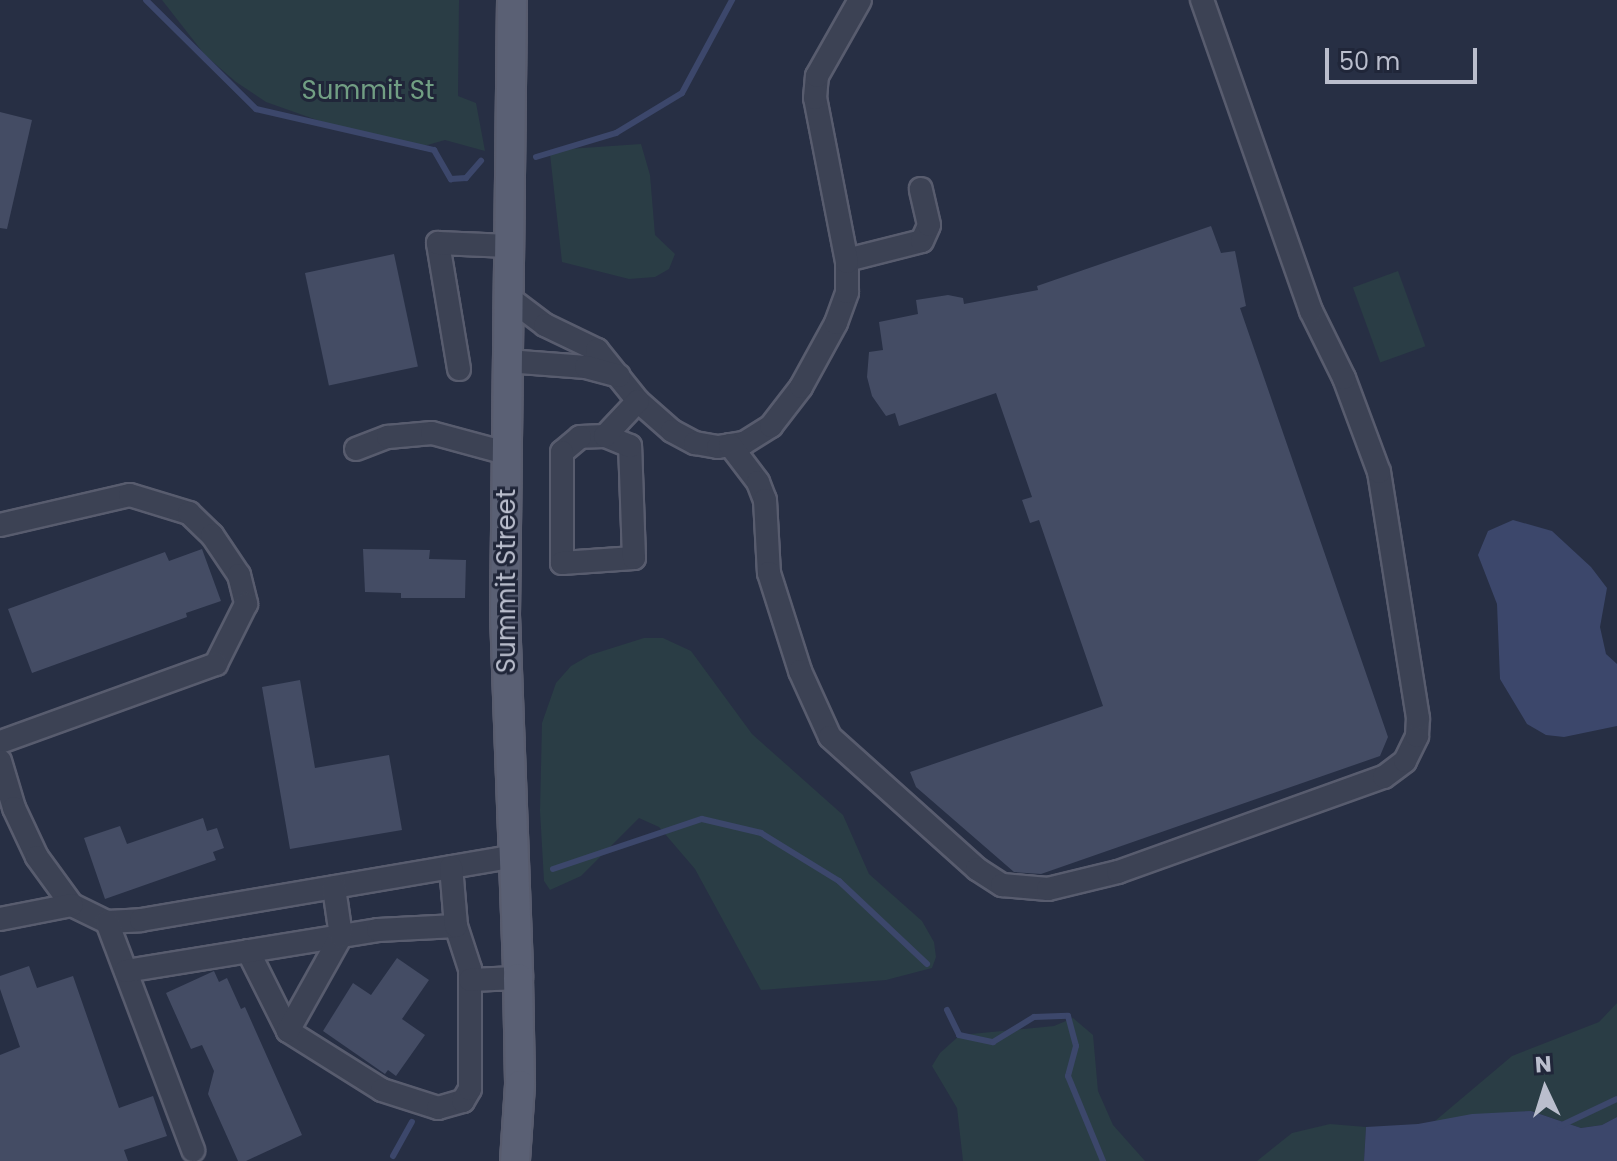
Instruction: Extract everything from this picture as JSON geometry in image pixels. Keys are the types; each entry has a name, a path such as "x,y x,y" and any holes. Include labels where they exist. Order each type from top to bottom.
{"main road":[{"name":"Summit Street","path":"512,0 505,615 520,1085 515,1161"}],"lane":[{"path":"508,297 545,325 597,350 638,401 672,431 695,443 744,443 771,426 801,387 847,292 847,260 815,98 817,76 860,0"},
{"path":"730,445 758,482 765,500 769,573 800,671 830,737 977,869 1002,885 1048,889 1118,872 1384,777 1405,761 1417,736 1418,718 1379,472 1344,378 1311,311 1202,0"},
{"path":"847,260 922,241 929,225 921,189"},
{"path":"459,369 438,243 509,246"},
{"path":"507,361 586,367 620,377"},
{"path":"605,436 630,446 634,558 562,563 562,452 580,437 605,436 638,401"},
{"path":"356,449 388,437 432,433 506,453"},
{"path":"0,525 130,495 189,513 212,535 239,575 246,604 216,664 0,742"},
{"path":"0,761 14,808 37,857 72,905 107,922 141,920 514,856"},
{"path":"248,951 288,1031 382,1090 438,1108 463,1101 470,1089 470,980 456,926 451,867"},
{"path":"288,1031 341,936 334,888"},
{"path":"0,919 72,905"},
{"path":"107,922 193,1150"},
{"path":"126,971 341,936 456,926"},
{"path":"470,980 518,978"}],"green space":[{"name":"Summit St","path":"162,0 459,0 458,96 476,103 485,151 445,140 417,148 365,137 266,102 236,82 205,55"},
{"path":"641,144 650,175 655,235 675,254 669,269 655,277 629,279 562,262 550,154 568,149"},
{"path":"1398,271 1425,346 1380,363 1353,287"},
{"path":"644,638 663,638 691,651 752,734 843,815 869,874 922,921 934,942 936,957 932,968 886,980 761,990 695,869 659,827 639,818 581,876 550,890 544,881 540,811 542,723 556,683 571,666 590,655"},
{"path":"1617,1003 1617,1117 1602,1125 1581,1128 1531,1111 1435,1121 1512,1056 1599,1022"},
{"path":"1073,1018 1093,1035 1098,1091 1113,1125 1145,1161 963,1161 957,1108 932,1066 940,1053 960,1035 1054,1026"},
{"path":"1330,1124 1366,1127 1364,1161 1257,1161 1292,1133"}],"water":[{"path":"1513,520 1552,531 1591,567 1607,588 1600,627 1606,654 1617,664 1617,726 1564,737 1546,735 1527,724 1500,679 1497,604 1478,555 1488,531"},
{"path":"1531,1111 1581,1128 1602,1125 1617,1117 1617,1161 1364,1161 1366,1127 1418,1124 1472,1114"}],"building":[{"path":"0,112 32,120 7,229 0,228"},
{"path":"1211,226 1221,253 1235,251 1246,306 1240,308 1388,737 1380,756 1041,874 1014,872 916,787 910,772 1103,706 1039,520 1030,523 1022,500 1032,497 996,393 899,426 895,413 886,416 872,396 867,377 869,352 883,350 879,322 918,314 916,300 948,295 963,298 964,304 1038,290 1037,286"},
{"path":"394,254 418,366 329,385 305,273"},
{"path":"202,549 221,601 186,613 187,617 32,673 8,609 165,552 169,561"},
{"path":"363,549 430,550 429,559 466,560 465,598 401,598 401,593 365,592"},
{"path":"300,680 315,768 389,755 402,830 290,849 262,687"},
{"path":"203,818 207,831 217,828 224,848 213,852 216,860 105,899 84,838 120,826 127,844"},
{"path":"397,958 429,980 402,1019 425,1035 396,1076 388,1070 385,1074 323,1031 353,983 371,995"},
{"path":"29,966 37,988 73,976 119,1108 153,1096 167,1136 124,1150 128,1161 0,1161 0,1055 20,1047 0,989 0,976"},
{"path":"214,971 219,982 227,978 241,1009 245,1007 302,1135 246,1161 238,1161 208,1094 214,1071 202,1045 191,1049 166,993"}],"waterway":[{"path":"146,0 256,109 434,150 451,179 466,178 481,161"},
{"path":"536,157 616,133 682,93 732,0"},
{"path":"553,869 702,819 761,833 839,881 927,964"},
{"path":"947,1010 959,1035 993,1042 1034,1017 1068,1016 1076,1046 1068,1076 1103,1161"},
{"path":"1560,1126 1617,1099"},
{"path":"393,1156 412,1122"}]}
